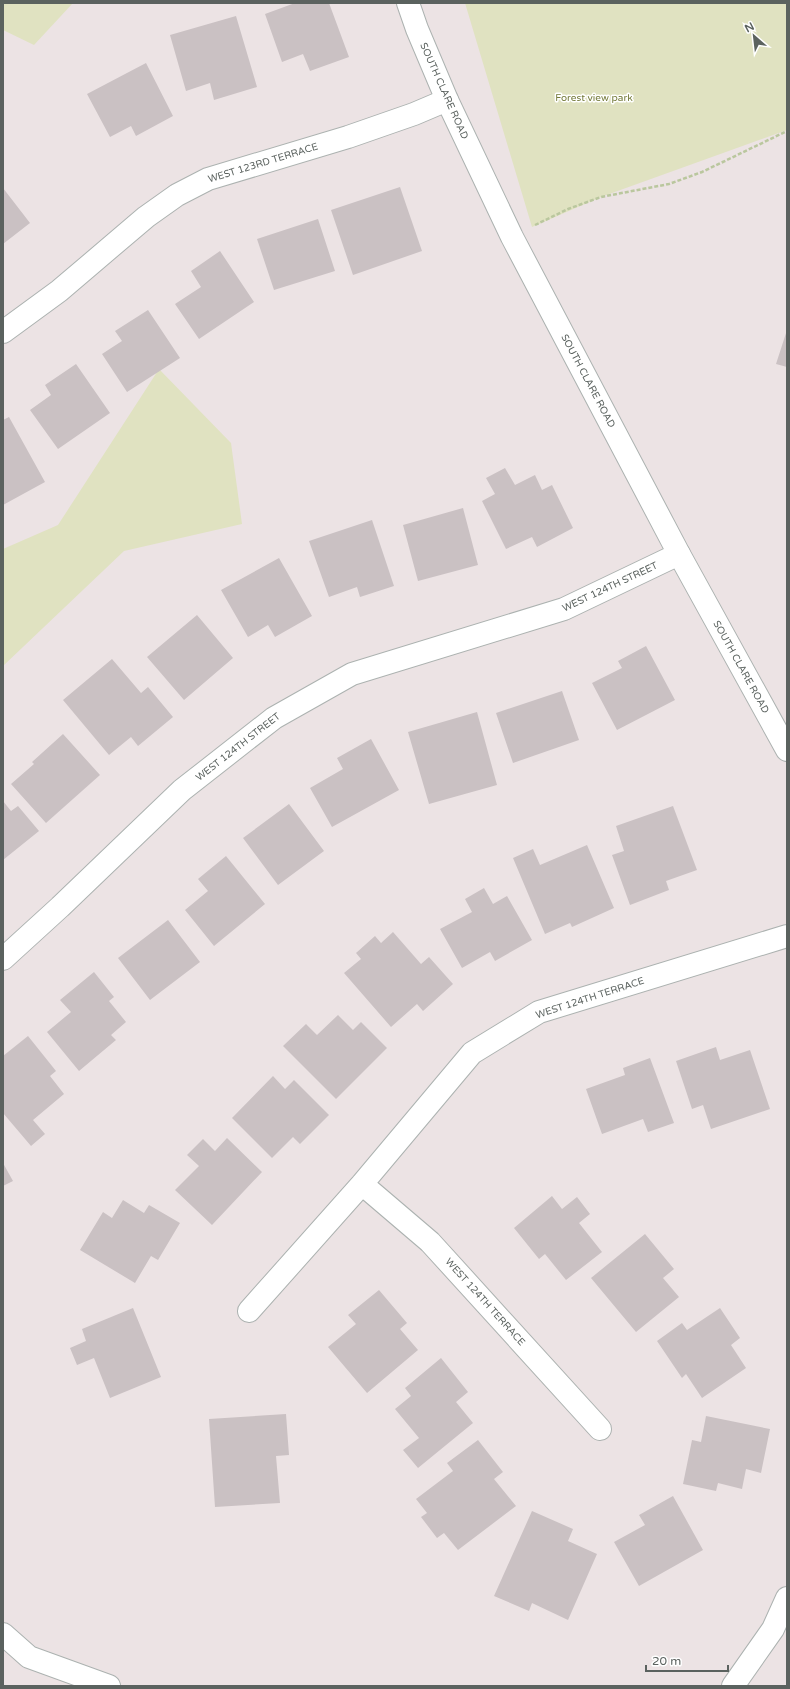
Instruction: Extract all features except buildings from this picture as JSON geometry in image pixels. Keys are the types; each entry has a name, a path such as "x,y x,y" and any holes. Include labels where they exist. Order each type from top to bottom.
{"street":[{"name":"SOUTH CLARE ROAD","path":"408,3 417,30 447,100 512,237 679,554 787,750"},
{"name":"WEST 123RD TERRACE","path":"3,332 59,291 146,217 177,195 208,179 348,137 414,114 447,100"},
{"name":"WEST 124TH STREET","path":"3,959 60,907 182,790 274,718 352,674 564,609 679,554"},
{"name":"WEST 124TH TERRACE","path":"249,1311 362,1184 472,1053 539,1012 787,936"},
{"name":"WEST 124TH TERRACE","path":"362,1184 430,1242 600,1429"},
{"path":"733,1686 773,1629 787,1598"},
{"path":"3,1634 30,1657 109,1686"}],"path":[{"path":"512,237 568,209 601,197 669,184 702,172 787,131"}],"green space":[{"path":"3,3 73,3 34,45 3,30"},
{"name":"Forest view park","path":"465,3 787,3 787,130 601,197 532,227"},
{"path":"159,369 231,443 242,524 124,551 3,666 3,549 58,525"}]}
